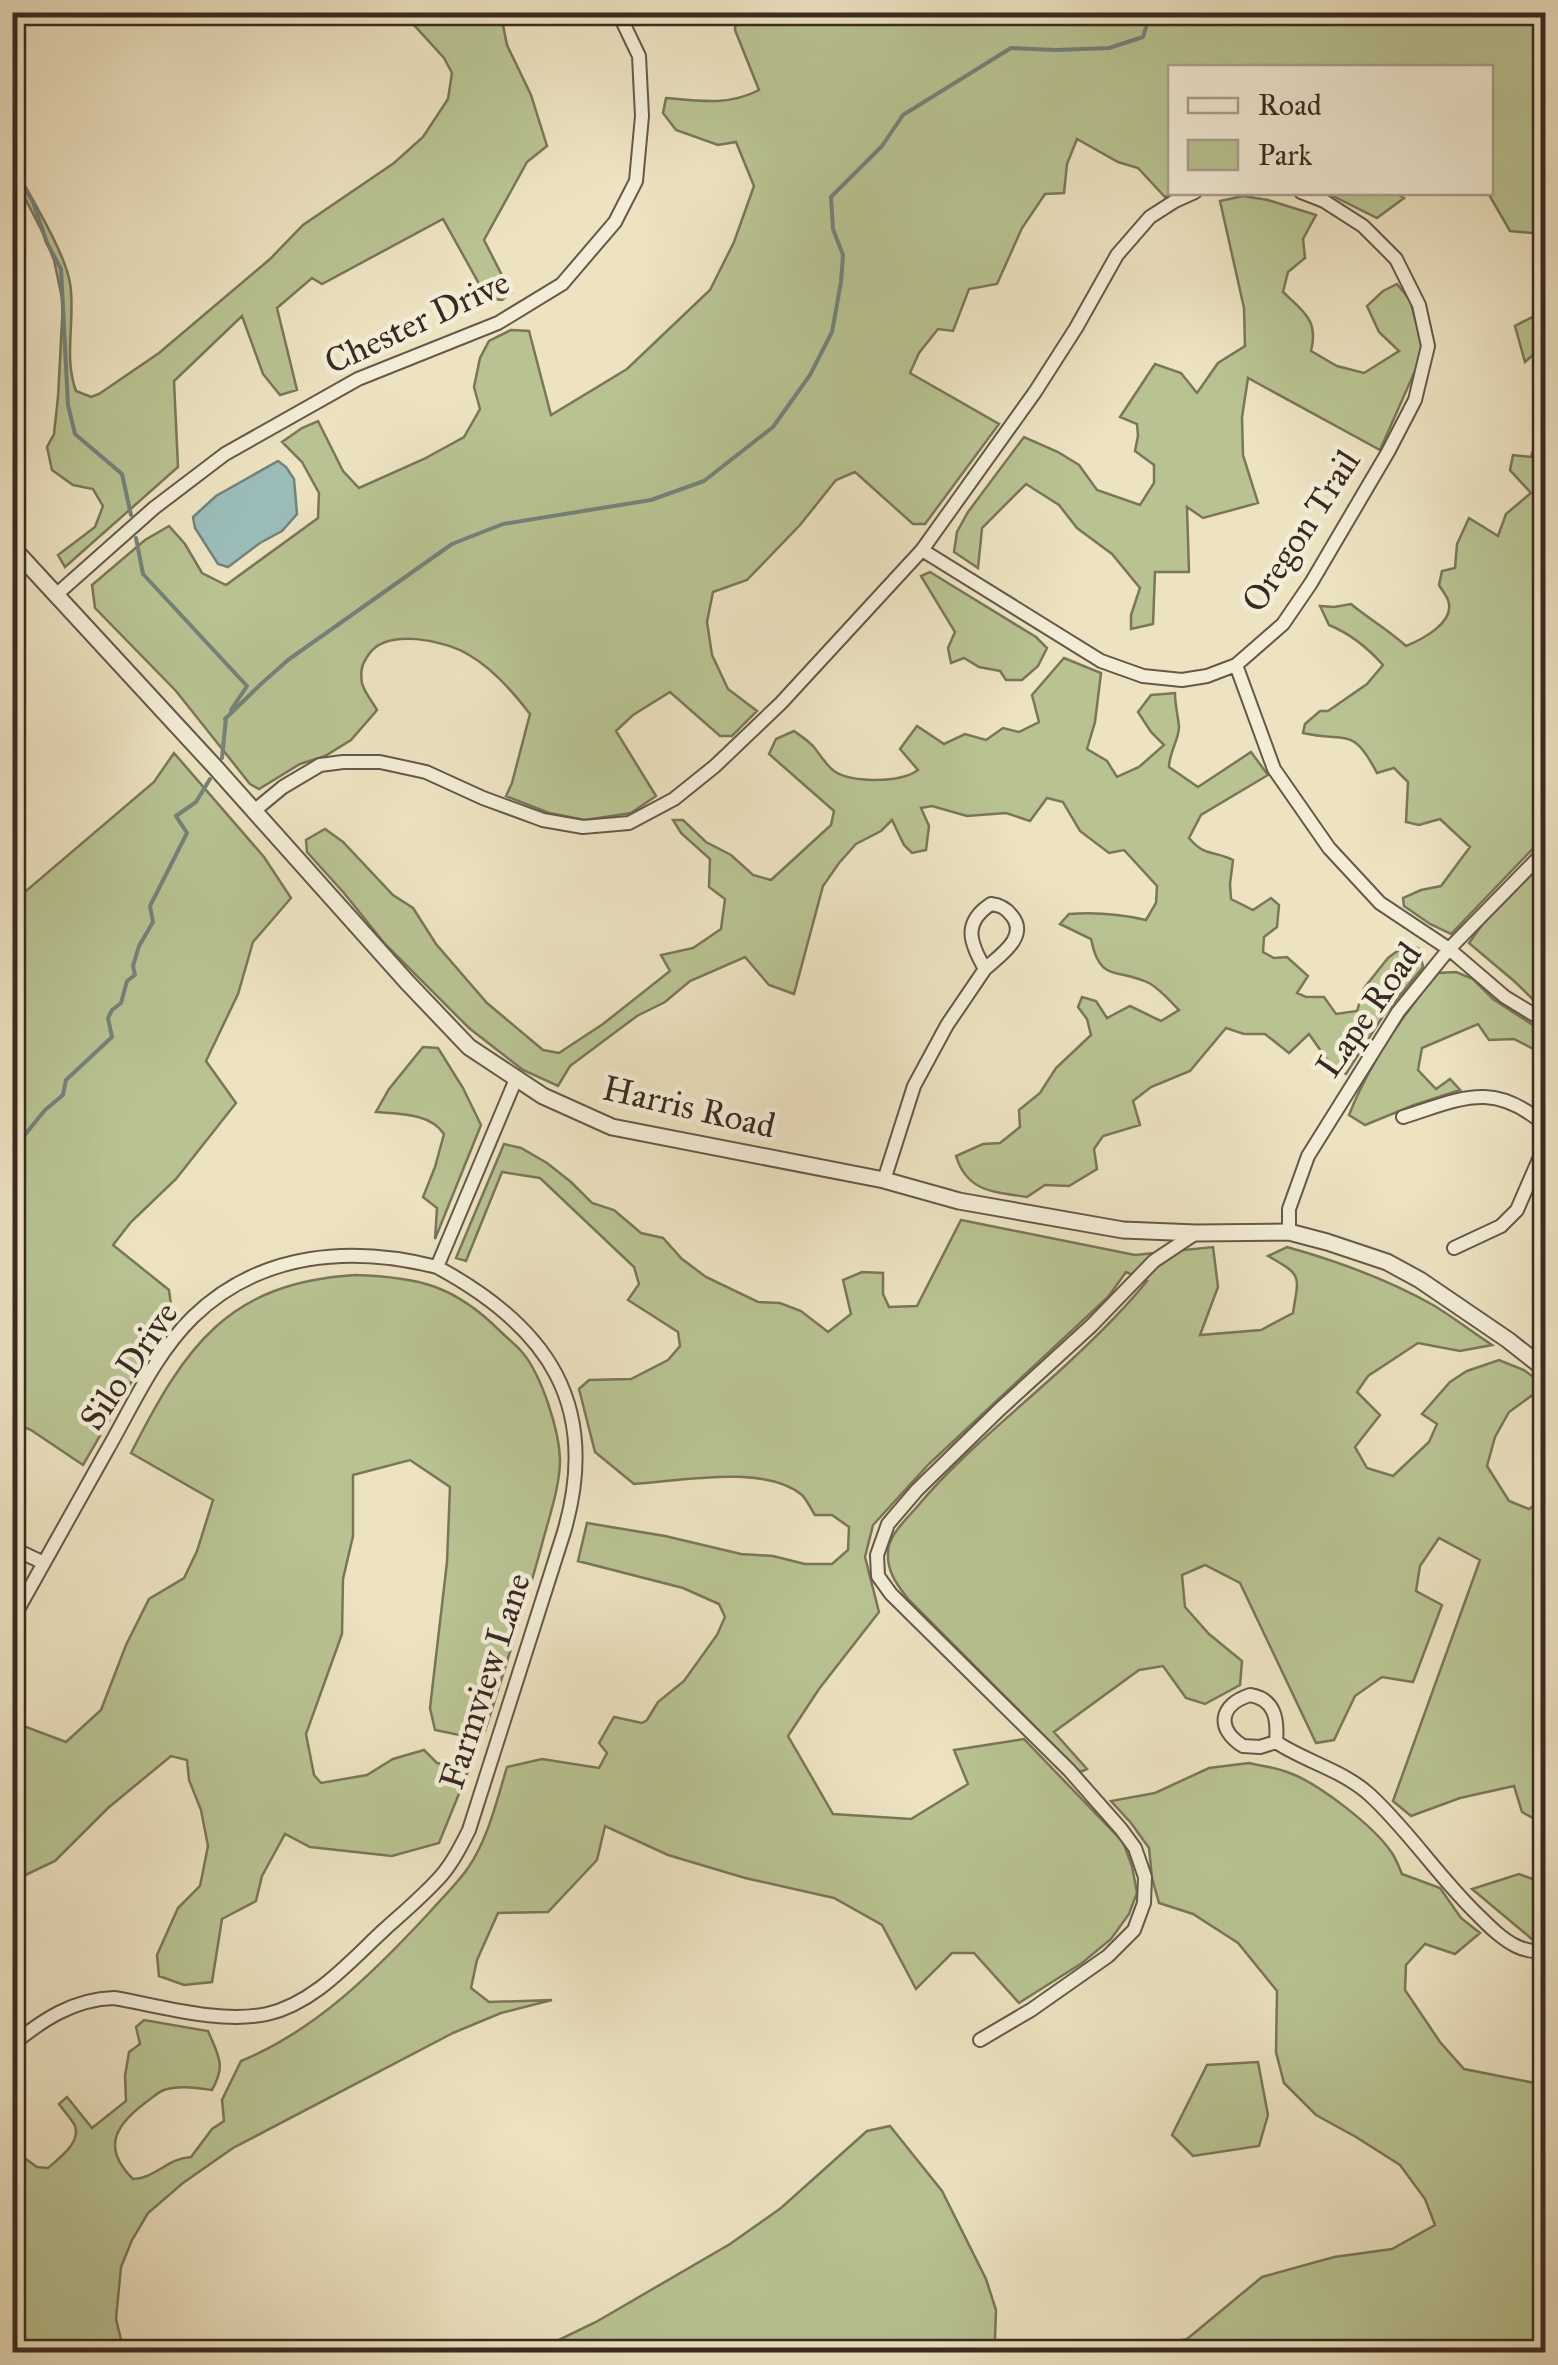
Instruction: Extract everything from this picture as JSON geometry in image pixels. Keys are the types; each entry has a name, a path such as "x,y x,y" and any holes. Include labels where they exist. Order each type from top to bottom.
{"street":[{"name":"Chester Drive","path":"56,594 154,508 224,454 358,379 498,323 562,284 615,222 636,182 642,116 639,56 618,12"},
{"path":"254,812 283,787 320,765 380,762 426,772 542,820 583,827 629,823 674,799 781,703 922,550 1035,392 1118,255 1150,217 1188,195"},
{"name":"Oregon Trail","path":"922,550 1101,661 1143,676 1182,680 1207,676 1236,665 1283,624 1311,583 1416,400 1428,346 1419,305 1396,259 1363,226 1309,195"},
{"name":"Harris Road","path":"12,547 407,982 469,1046 542,1096 612,1127 884,1180 959,1202 1123,1230 1290,1232 1327,1242 1404,1271 1546,1370"},
{"path":"1236,665 1274,768 1329,848 1380,903 1449,949 1505,997 1546,1022"},
{"name":"Lape Road","path":"1290,1232 1290,1209 1308,1156 1398,1012 1449,949 1546,850"},
{"path":"884,1180 914,1086 984,968 1016,937 1018,927 1013,917 999,904 987,906 976,916 970,936 984,968"},
{"path":"437,1267 516,1079"},
{"path":"1403,1118 1471,1096 1487,1096 1510,1102 1546,1126"},
{"path":"1454,1248 1501,1226 1517,1210 1546,1144"},
{"path":"980,2040 1108,1956 1134,1930 1144,1904 1146,1877 1121,1829 1069,1770 891,1594 878,1576 877,1555 888,1524 917,1490 1154,1261 1196,1233"},
{"name":"Silo Drive","path":"12,1620 145,1382 193,1317 260,1274 312,1258 343,1254 380,1256 437,1267"},
{"name":"Farmview Lane","path":"12,2045 56,2014 96,1998 228,2017 248,2017 286,2008 324,1985 440,1877 461,1848 572,1506 576,1434 560,1381 535,1342 482,1294 437,1267"},
{"path":"12,1548 44,1563"},
{"path":"1276,1742 1276,1716 1265,1700 1243,1696 1230,1706 1224,1718 1225,1727 1237,1742 1252,1748 1276,1742 1356,1784 1496,1933 1517,1947 1546,1953"}],"green space":[{"path":"403,13 511,13 502,20 507,45 531,95 547,146 527,162 484,240 511,293 502,300 487,298 443,219 322,284 312,278 277,308 297,390 280,395 263,374 242,316 174,381 178,467 65,567 58,555 95,527 103,506 93,489 73,485 52,470 47,447 54,434 63,303 54,260 13,175 13,163 66,269 71,296 72,378 76,391 91,397 159,353 270,259 303,225 394,163 423,137 448,99 452,73 444,58"},
{"path":"736,13 1545,13 1545,346 1525,362 1515,326 1540,313 1542,234 1510,231 1489,195 1493,195 1493,65 1168,65 1170,195 1165,197 1138,168 1118,162 1077,139 1067,164 1064,193 1045,194 1022,228 997,284 969,289 953,331 938,329 919,353 910,373 999,424 925,524 913,524 855,472 836,480 800,525 747,580 713,592 707,622 712,655 728,689 757,711 732,736 720,736 670,692 633,715 616,731 656,796 631,813 585,820 549,813 506,796 530,714 478,660 446,645 417,639 377,646 363,664 362,683 377,710 351,740 259,789 250,784 176,691 95,608 92,585 145,540 169,526 202,573 226,585 318,518 319,493 302,462 282,442 318,421 343,471 359,488 424,459 464,437 480,409 474,387 480,358 489,341 511,330 529,331 551,415 627,369 710,290 734,242 754,186 736,142 718,145 676,130 663,113 666,98 725,100 759,90 735,30"},
{"path":"1331,195 1404,198 1377,218"},
{"path":"1243,196 1316,215 1303,239 1305,258 1288,272 1283,292 1311,324 1311,351 1337,366 1364,373 1399,351 1379,332 1367,306 1397,284 1410,300 1422,344 1419,362 1380,450 1248,378 1242,417 1243,455 1258,503 1203,518 1187,507 1189,572 1155,572 1153,624 1131,629 1131,615 1140,588 1112,554 1077,528 1059,505 1026,484 982,528 978,568 954,552 957,532 968,512 1024,437 1079,465 1097,490 1140,505 1154,483 1154,465 1135,451 1137,424 1120,417 1155,364 1181,373 1197,393 1218,363 1245,346 1244,308 1220,201"},
{"path":"1536,418 1546,420 1545,836 1451,934 1404,906 1403,898 1441,886 1470,847 1440,819 1419,825 1406,822 1408,782 1394,768 1377,773 1354,742 1303,733 1305,724 1320,711 1328,711 1367,684 1383,665 1358,642 1329,625 1320,606 1351,604 1406,646 1436,629 1449,608 1439,585 1442,571 1455,568 1457,544 1469,518 1498,536 1506,514 1531,493 1510,470 1513,455 1531,457 1538,434"},
{"path":"930,572 1036,637 1047,648 1038,666 1022,680 1006,680 1000,671 979,667 964,658 951,663 948,648 955,632 921,576"},
{"path":"1064,658 1101,673 1087,749 1107,761 1117,777 1139,767 1164,745 1138,712 1151,695 1175,693 1179,727 1169,767 1198,787 1251,752 1268,775 1201,815 1189,838 1205,851 1233,860 1231,899 1253,910 1271,898 1279,905 1277,927 1264,937 1263,952 1274,958 1287,957 1308,976 1297,993 1324,997 1336,1014 1357,1011 1364,988 1388,958 1407,944 1419,949 1423,967 1383,1016 1346,1074 1328,1061 1309,1034 1289,1053 1265,1034 1244,1034 1226,1028 1190,1071 1151,1087 1133,1101 1140,1125 1103,1136 1094,1149 1097,1169 1069,1186 1045,1185 1027,1197 983,1188 967,1177 956,1156 983,1144 1000,1143 1020,1127 1019,1110 1040,1093 1056,1068 1091,1035 1087,1019 1078,1007 1082,997 1096,1001 1107,1018 1130,1006 1161,1021 1179,1010 1149,983 1105,968 1099,963 1091,939 1060,924 1069,914 1079,913 1146,920 1156,903 1157,886 1124,850 1109,853 1080,831 1063,802 1047,798 1030,821 1006,813 967,816 932,806 921,808 929,826 926,850 912,853 892,820 881,831 856,844 823,886 794,994 769,985 745,957 690,981 665,1002 637,1016 570,1066 558,1086 523,1070 469,1028 385,944 307,852 306,840 325,829 343,842 393,895 413,908 436,944 487,1003 543,1050 559,1053 670,971 661,955 693,948 721,929 725,899 709,887 710,859 681,833 673,820 683,820 706,842 731,855 753,875 771,880 831,825 834,811 769,754 776,739 794,731 842,775 864,779 900,777 918,770 900,749 917,726 944,744 965,734 986,740 1003,728 1019,732 1039,722 1032,695"},
{"path":"174,753 264,857 291,898 253,942 238,994 206,1061 236,1103 176,1179 113,1245 169,1290 172,1312 83,1465 13,1422 13,902 154,782"},
{"path":"1545,860 1545,1011 1469,943"},
{"path":"1456,972 1473,979 1493,999 1545,1033 1545,1055 1514,1039 1489,1040 1478,1024 1422,1048 1418,1070 1436,1089 1450,1079 1460,1090 1365,1125 1349,1115 1377,1058 1411,1006 1438,973"},
{"path":"423,1047 438,1048 481,1125 435,1239 437,1208 423,1197 444,1134 422,1118 376,1112"},
{"path":"504,1144 521,1148 547,1163 592,1203 614,1210 641,1233 663,1238 706,1277 758,1302 780,1303 801,1311 828,1332 851,1314 843,1280 862,1272 883,1273 883,1294 889,1307 917,1306 961,1220 1135,1255 1213,1247 1218,1287 1200,1335 1261,1330 1293,1313 1296,1277 1268,1256 1287,1247 1380,1279 1448,1314 1492,1345 1460,1351 1418,1343 1368,1376 1357,1392 1380,1415 1355,1447 1367,1468 1393,1476 1429,1442 1437,1424 1422,1414 1450,1382 1467,1371 1499,1360 1524,1370 1545,1386 1509,1412 1495,1437 1487,1466 1509,1501 1529,1509 1545,1498 1545,1831 1538,1821 1522,1812 1514,1786 1460,1798 1411,1816 1393,1801 1480,1560 1439,1538 1420,1566 1416,1591 1442,1605 1413,1682 1382,1677 1355,1696 1334,1740 1316,1743 1240,1583 1205,1565 1182,1575 1185,1607 1209,1634 1242,1661 1240,1685 1205,1704 1186,1698 1163,1666 1139,1670 1054,1732 1087,1769 1080,1772 904,1594 888,1561 889,1545 897,1530 951,1469 1088,1344 1147,1281 1126,1272 1108,1297 929,1464 873,1525 865,1557 879,1612 788,1736 833,1814 911,1819 968,1784 954,1750 1024,1739 1123,1842 1137,1893 1129,1914 1111,1939 1082,1963 1019,2003 974,1953 952,1953 916,1989 882,1925 834,1898 668,1855 605,1826 597,1860 548,1912 498,1913 477,1960 471,1988 489,2002 552,2000 501,2013 453,2033 233,2148 183,2183 148,2213 121,2267 116,2319 124,2352 13,2352 13,2186 25,2174 12,2149 37,2167 48,2168 75,2138 75,2126 59,2104 67,2097 92,2128 126,2101 129,2052 140,2044 136,2027 144,2020 208,2031 218,2055 219,2074 212,2090 164,2090 134,2112 119,2130 115,2148 118,2158 133,2179 191,2157 212,2129 224,2121 222,2100 241,2061 294,2033 342,1998 387,1957 459,1880 481,1845 507,1767 542,1759 599,1768 607,1753 599,1743 614,1717 642,1723 647,1720 658,1702 684,1681 717,1635 725,1617 719,1604 683,1588 578,1561 587,1523 805,1564 832,1564 848,1550 849,1527 832,1515 815,1515 802,1495 786,1486 745,1477 634,1484 595,1452 579,1389 589,1380 631,1379 668,1360 680,1346 678,1332 628,1300 639,1284 634,1267 540,1178 502,1172 466,1261 456,1258"},
{"path":"355,1275 434,1286 483,1315 522,1352 542,1388 556,1433 560,1459 553,1504 485,1731 474,1738 435,1730 430,1708 447,1562 450,1487 410,1460 353,1475 353,1536 343,1579 342,1634 306,1734 314,1775 321,1783 367,1775 393,1759 424,1750 437,1763 469,1769 439,1843 392,1856 310,1847 285,1834 262,1876 256,1901 222,1919 212,1982 184,1985 159,1976 157,1955 178,1908 200,1886 208,1846 187,1760 171,1756 108,1808 55,1861 13,1881 13,1796 17,1791 13,1774 18,1757 13,1752 13,1722 66,1742 101,1710 149,1599 184,1578 213,1500 131,1453 192,1352 215,1327 242,1307 274,1291"},
{"path":"1249,1763 1299,1777 1344,1806 1384,1842 1402,1874 1440,1888 1461,1918 1480,1933 1455,1954 1425,1944 1406,1965 1405,1990 1440,2042 1464,2069 1545,2085 1545,2352 1118,2352 1187,2339 1262,2277 1334,2257 1392,2249 1435,2225 1425,2199 1400,2165 1316,2115 1284,2083 1276,2052 1277,1991 1238,1943 1193,1914 1159,1903 1149,1848 1111,1801 1155,1793 1209,1768"},
{"path":"1545,1873 1545,1942 1533,1940 1472,1889 1519,1874 1535,1880"},
{"path":"1258,2062 1268,2115 1259,2146 1193,2156 1172,2135 1207,2065"},
{"path":"890,2126 942,2191 986,2279 996,2310 998,2352 534,2352 596,2322 730,2244 781,2208 867,2131"}],"water":[{"path":"278,461 294,479 297,514 282,531 228,567 218,564 195,528 193,517 216,496"}],"waterway":[{"path":"225,719 288,660 452,544 503,524 651,500 704,481 773,427 810,375 832,332 841,282 843,255 833,229 831,197 882,146 903,115 1011,48 1109,48 1143,37 1147,12"},
{"path":"12,165 33,202 61,269 68,405 75,434 122,474 131,515"},
{"path":"136,538 143,574 247,686 231,710"},
{"path":"222,758 226,718"},
{"path":"12,1145 63,1095 66,1080 112,1037 108,1018 121,1003 127,981 135,975 133,966 139,946 153,922 150,906 187,833 176,816 196,802 210,779"}]}
